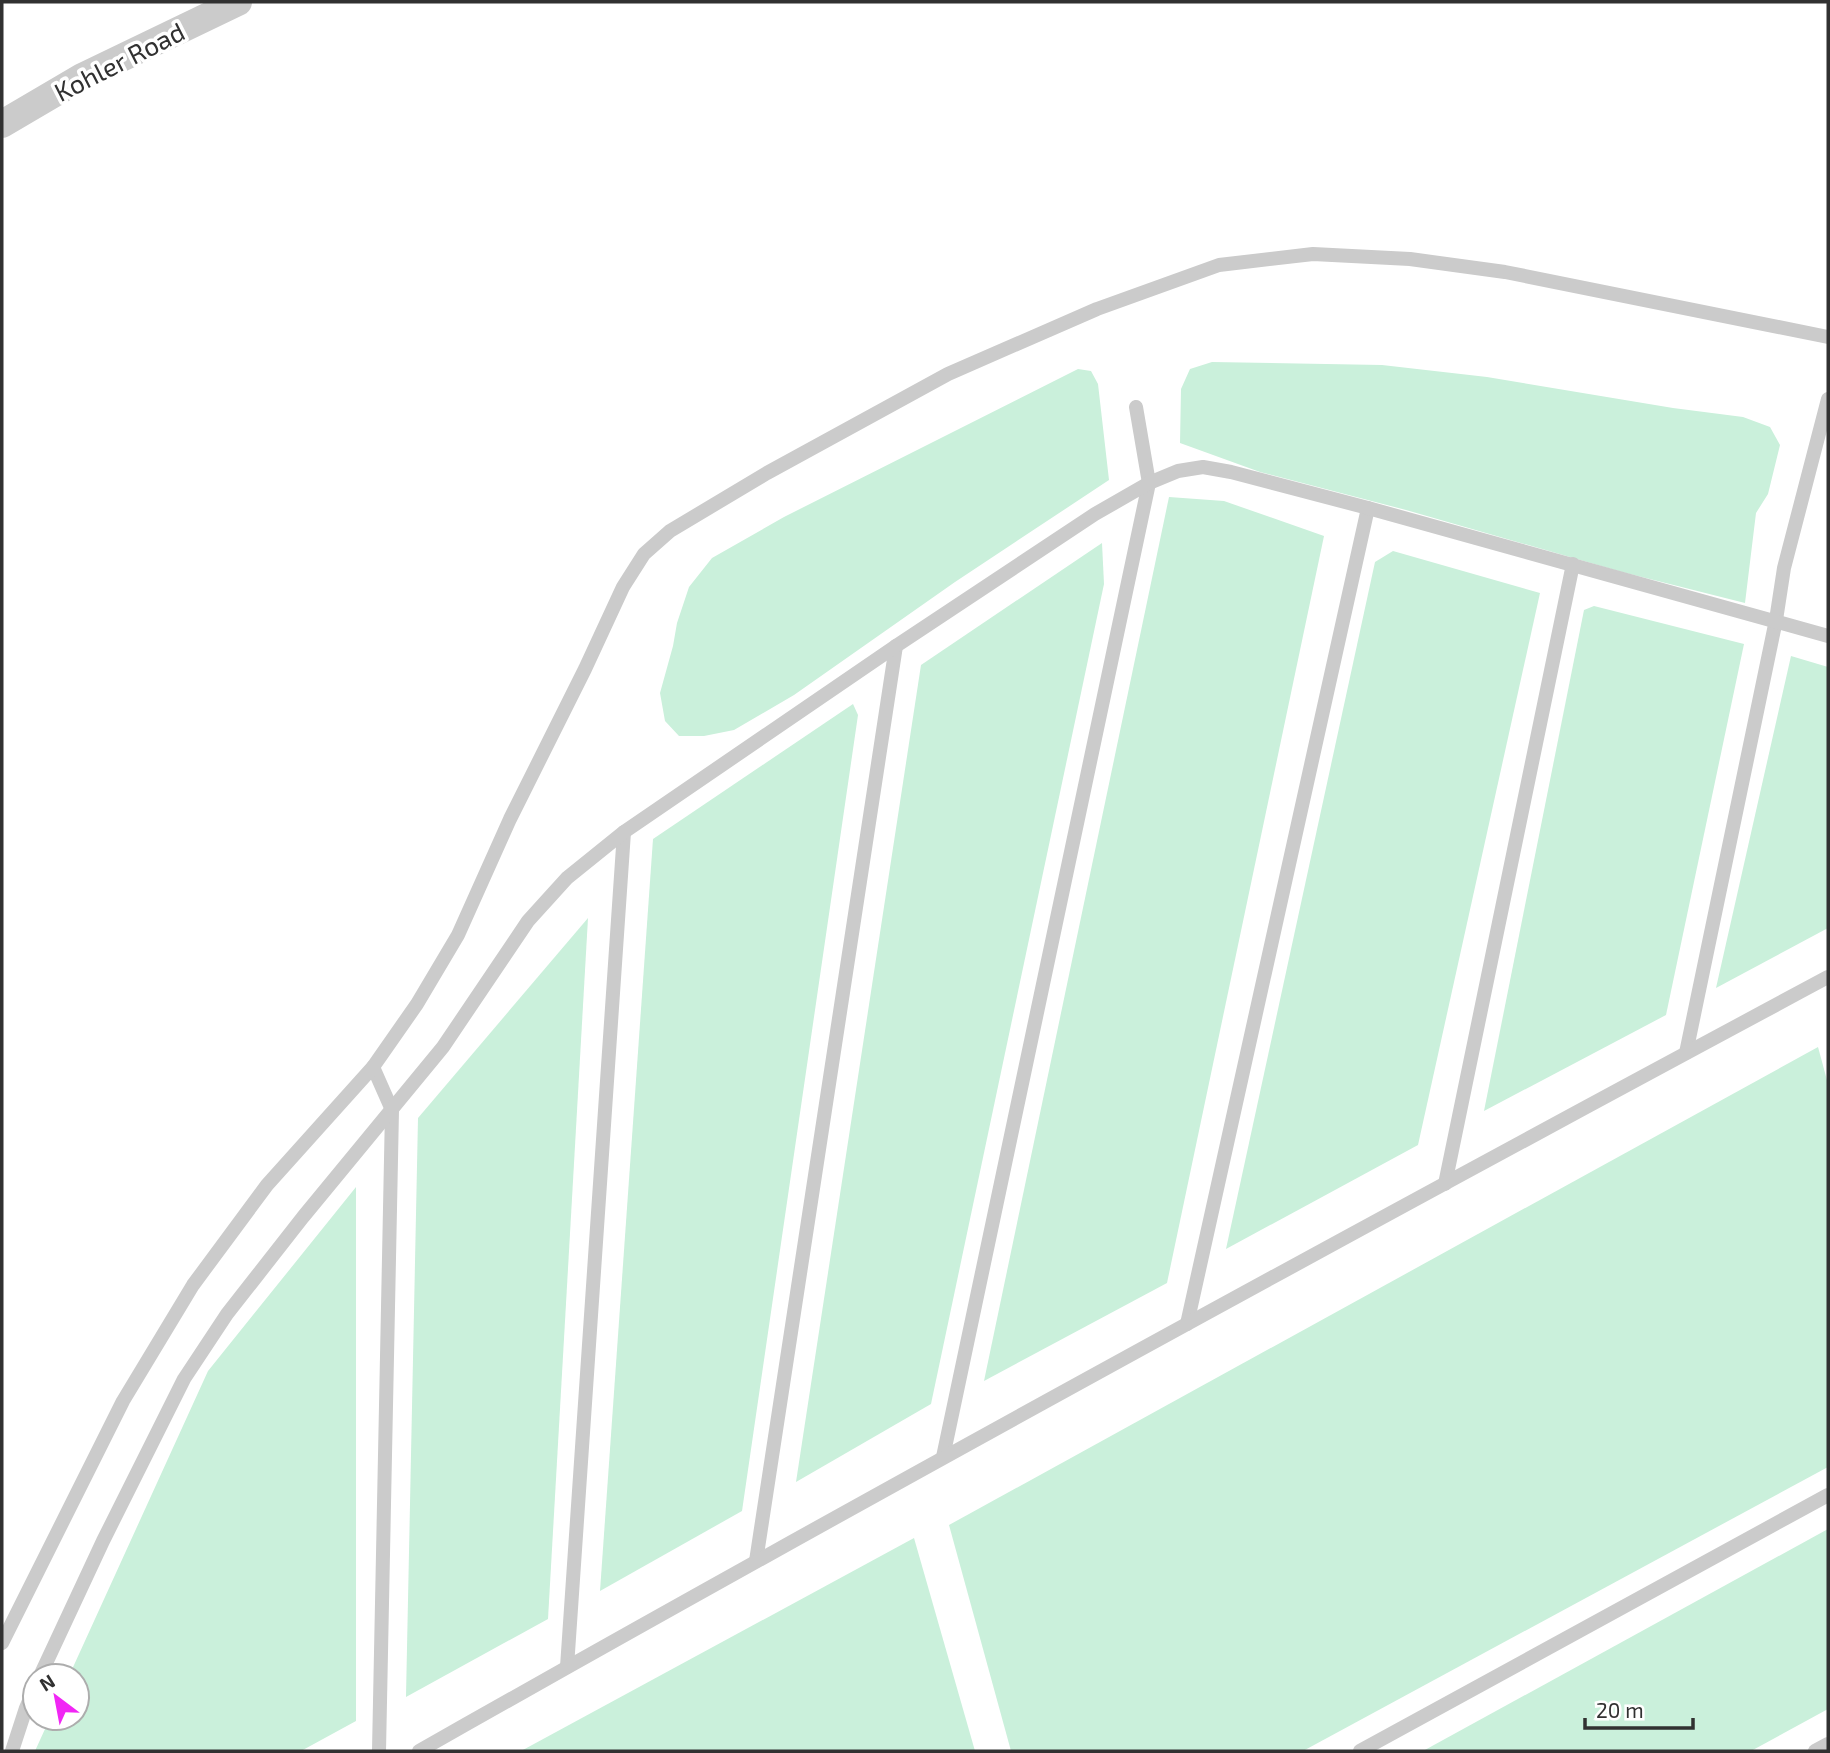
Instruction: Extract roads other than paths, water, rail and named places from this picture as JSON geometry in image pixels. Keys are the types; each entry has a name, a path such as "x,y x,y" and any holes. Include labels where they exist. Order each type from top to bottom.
{"street":[{"name":"Kohler Road","path":"2,124 82,78 238,2"}],"lane":[{"path":"2,1643 123,1401 193,1285 267,1185 373,1067 417,1003 458,935 510,819 623,587 644,554 670,531 767,473 948,374 1097,309 1219,265 1313,254 1410,258 1505,271 1828,337"},
{"path":"1686,1053 1776,621 1784,568 1828,399"},
{"path":"943,1457 1149,483 1136,407"},
{"path":"47,1662 103,1541 184,1380 227,1314 443,1047 528,921 567,878 624,832 1095,514 1149,483 1178,471 1203,467 1368,508 1828,636"},
{"path":"1187,1324 1368,508"},
{"path":"1445,1184 1573,564"},
{"path":"756,1561 896,646"},
{"path":"567,1667 624,832"},
{"path":"419,1751 943,1457 1828,976"},
{"path":"373,1067 392,1110 379,1751"},
{"path":"1360,1751 1828,1495"},
{"path":"12,1751 21,1723"},
{"path":"1815,1751 1828,1744"}]}
